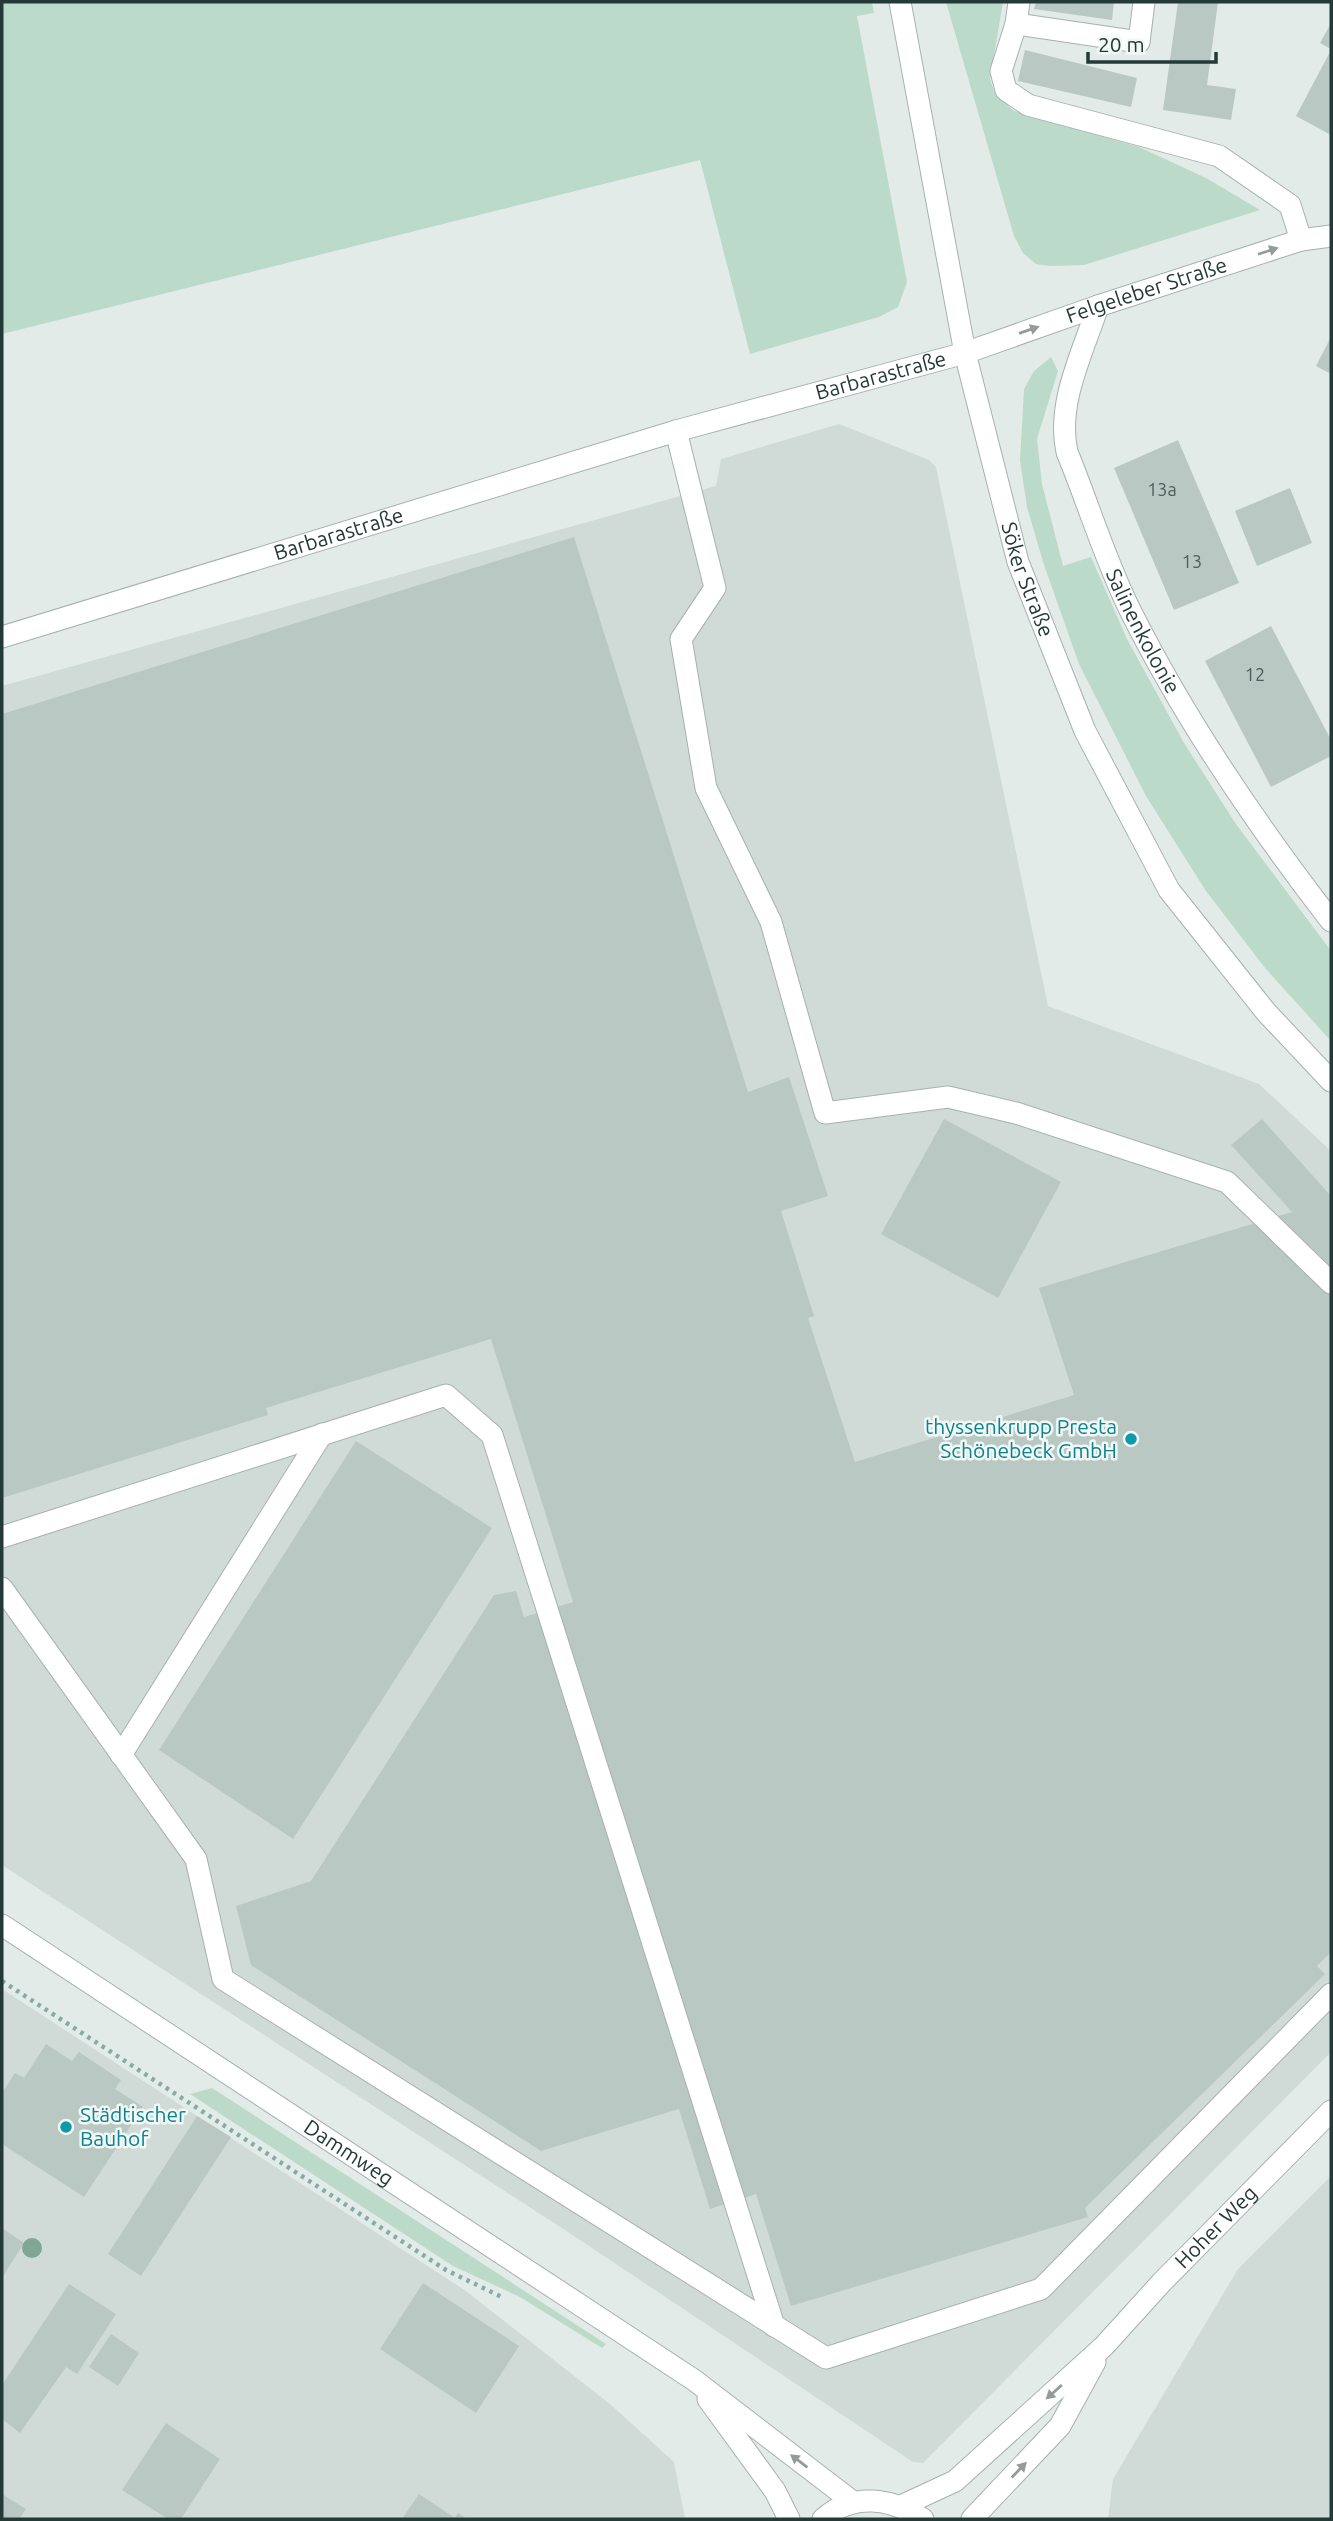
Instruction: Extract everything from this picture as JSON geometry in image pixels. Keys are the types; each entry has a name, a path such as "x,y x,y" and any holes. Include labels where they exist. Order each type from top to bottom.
{"street":[{"name":"Söker Straße","path":"900,2 965,353 1018,562 1085,731 1169,890 1266,1012 1331,1081"},
{"path":"1019,2 1016,24 1001,71 1006,90 1028,105 1219,156 1290,205 1301,240"},
{"path":"1016,24 1139,42 1144,2"},
{"name":"Felgeleber Straße","path":"965,353 1098,306 1301,240 1331,236"},
{"name":"Salinenkolonie","path":"1098,306 1070,391 1062,433 1066,452 1129,608 1171,686 1278,852 1331,921"},
{"name":"Barbarastraße","path":"2,637 676,431 965,353"},
{"path":"676,431 715,588 681,639 706,788 771,922 825,1113 948,1097 1016,1113 1227,1182 1331,1283"},
{"path":"2,1537 446,1395 492,1435 774,2326"},
{"path":"121,1755 322,1434"},
{"path":"2,1588 196,1859 223,1979 826,2358 1041,2289 1331,1994"},
{"name":"Dammweg","path":"2,1925 694,2380 853,2502"},
{"name":"Hoher Weg","path":"901,2506 955,2481 1104,2346 1162,2282 1331,2111"},
{"name":"Hoher Weg","path":"972,2519 1060,2426 1104,2346"},
{"name":"Dammweg","path":"694,2380 775,2491 789,2519"},
{"path":"823,2519 831,2512 853,2502 878,2500 901,2506 923,2519"}],"path":[{"path":"2,1981 446,2270 511,2301"}],"shaded area":[{"path":"839,424 929,460 936,467 1048,1006 1259,1084 1331,1151 1331,2052 923,2463 913,2462 571,2234 2,1865 2,686 716,486 721,459"},
{"path":"2,1989 466,2291 610,2404 674,2462 685,2519 2,2519"},
{"path":"1331,2176 1331,2519 1108,2519 1113,2479 1238,2269"}],"green space":[{"path":"2,2 872,2 874,13 857,16 907,282 898,307 879,317 750,354 700,160 2,334"},
{"path":"946,2 1003,2 990,79 995,94 1014,111 1139,147 1206,178 1260,210 1084,265 1036,264 1023,253 1014,236"},
{"path":"1051,357 1058,371 1037,439 1042,484 1063,566 1091,557 1127,639 1184,743 1236,824 1331,951 1331,1041 1265,968 1206,891 1146,796 1079,664 1043,562 1027,507 1020,460 1024,389 1034,371"},
{"path":"212,2088 606,2344 602,2348 520,2297 453,2266 190,2094"}],"building":[{"path":"1036,2 1114,2 1112,20 1034,9"},
{"path":"1178,2 1218,2 1207,85 1236,89 1231,120 1163,110"},
{"path":"1331,23 1331,49 1320,43"},
{"path":"1025,50 1137,78 1131,107 1018,81"},
{"path":"1331,50 1331,135 1296,116"},
{"path":"1331,337 1331,374 1316,366"},
{"path":"1178,440 1239,583 1174,610 1114,468"},
{"path":"1290,488 1312,543 1257,566 1235,511"},
{"name":"thyssenkrupp Presta Schönebeck GmbH","path":"574,537 748,1092 789,1077 828,1196 781,1211 814,1316 808,1318 855,1462 1074,1395 1039,1288 1292,1212 1231,1145 1262,1119 1331,1196 1331,1952 1317,1966 1325,1974 1085,2208 1088,2217 791,2306 756,2194 710,2209 679,2109 541,2151 251,1965 236,1906 311,1881 494,1595 516,1591 524,1617 573,1602 491,1339 266,1408 268,1415 2,1498 2,714"},
{"path":"1271,626 1331,740 1331,756 1271,787 1205,661"},
{"path":"944,1119 1061,1182 998,1298 881,1234"},
{"path":"356,1441 492,1528 293,1839 159,1750"},
{"name":"Städtischer Bauhof","path":"46,2044 72,2061 79,2052 121,2080 115,2089 143,2107 84,2197 2,2144 2,2093 15,2073 24,2078"},
{"path":"197,2116 231,2137 141,2276 108,2254"},
{"path":"2,2228 24,2243 2,2278"},
{"path":"423,2283 519,2346 476,2413 380,2349"},
{"path":"69,2284 116,2314 77,2374 66,2367 20,2433 2,2419 2,2385"},
{"path":"111,2334 139,2353 118,2386 89,2367"},
{"path":"166,2423 220,2459 181,2519 168,2519 122,2490"},
{"path":"2,2494 26,2509 19,2519 2,2519"},
{"path":"419,2494 455,2518 458,2513 467,2519 402,2519"}],"place":[{"name":"thyssenkrupp Presta Schönebeck GmbH","path":"1131,1439"},
{"name":"Städtischer Bauhof","path":"66,2127"}]}
